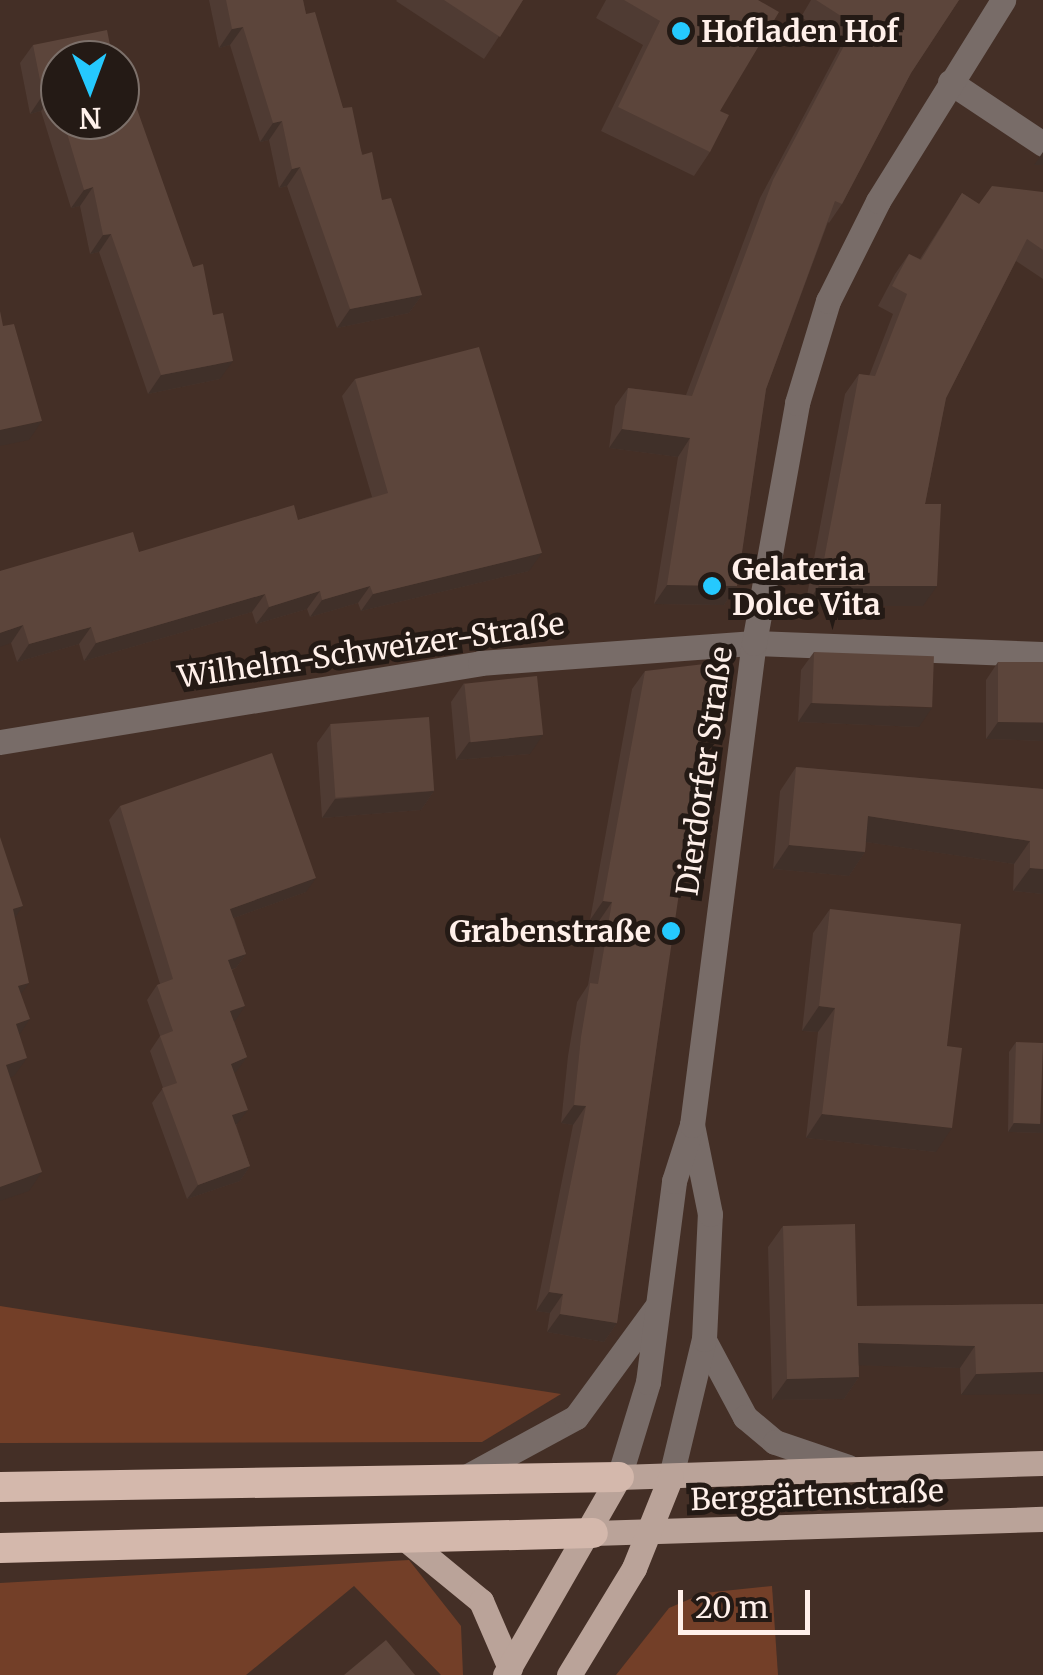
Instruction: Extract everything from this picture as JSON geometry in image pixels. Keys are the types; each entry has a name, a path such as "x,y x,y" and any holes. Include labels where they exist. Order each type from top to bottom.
{"highway":[{"path":"0,1487 619,1477"},
{"path":"0,1548 593,1533"}],"main road":[{"name":"Berggärtenstraße","path":"619,1477 1043,1464"},
{"name":"Dierdorfer Straße","path":"569,1675 650,1532 670,1476"},
{"name":"Dierdorfer Straße","path":"507,1671 593,1533 619,1477"},
{"name":"Berggärtenstraße","path":"593,1533 1043,1519"},
{"path":"400,1535 482,1601 507,1671"}],"street":[{"name":"Dierdorfer Straße","path":"619,1477 660,1300 674,1181 692,1124 754,643 796,403 828,301 950,82 1004,0"},
{"path":"950,82 1043,144"},
{"path":"754,643 1043,654"},
{"name":"Wilhelm-Schweizer-Straße","path":"0,742 480,663 754,643"},
{"name":"Dierdorfer Straße","path":"670,1476 704,1339 710,1214 692,1124"},
{"path":"460,1480 576,1418 660,1300"},
{"path":"704,1339 745,1418 775,1442 857,1470"}],"shaded area":[{"path":"0,1306 561,1394 482,1442 0,1443"},
{"path":"409,1560 461,1626 463,1675 441,1675 354,1586 246,1675 0,1675 0,1583"},
{"path":"772,1586 778,1675 616,1675 669,1608 704,1593"}],"building":[{"path":"226,0 303,0 306,14 315,12 343,108 352,107 362,155 372,152 382,200 391,198 422,295 350,309 300,167 292,169 282,121 273,123 243,27 232,29"},
{"path":"444,0 523,0 500,37"},
{"path":"624,0 758,0 779,12 720,111 729,115 710,152 618,107 660,21"},
{"path":"816,0 959,0 911,73 842,204 835,201 766,389 737,586 667,585 690,438 622,429 628,388 692,396 773,180 855,25"},
{"path":"107,30 109,40 58,40"},
{"path":"40,44 40,80 33,45"},
{"path":"140,117 193,267 203,264 213,315 223,313 233,361 161,375 111,234 103,235 93,187 84,190 69,140 140,140"},
{"path":"992,186 1043,192 1043,250 1027,239 946,398 925,504 941,504 937,586 819,586 859,374 875,376 907,294 892,286 909,254 921,260 962,193 979,204"},
{"path":"0,311 3,326 14,324 42,421 0,430"},
{"path":"479,347 542,553 373,594 370,586 322,600 320,591 269,607 265,594 96,643 91,627 29,644 23,625 0,633 0,571 133,532 139,552 294,505 298,520 388,493 355,379"},
{"path":"814,652 934,656 932,707 812,703"},
{"path":"998,662 1043,662 1043,722 998,722"},
{"path":"713,663 617,1323 560,1314 563,1294 549,1292 586,1106 574,1105 581,1037 590,983 598,984 612,902 603,901 645,671"},
{"path":"537,676 543,735 471,742 464,684"},
{"path":"429,717 434,791 335,798 330,724"},
{"path":"272,753 316,878 230,909 246,954 228,960 245,1006 230,1011 247,1057 231,1064 248,1110 232,1115 250,1166 198,1185 162,1088 177,1083 160,1036 173,1031 157,985 173,979 120,806"},
{"path":"796,767 1043,789 1043,869 1030,868 1030,841 868,816 865,852 789,845"},
{"path":"0,837 23,906 13,909 29,983 18,986 30,1019 16,1024 27,1058 6,1065 42,1172 0,1187"},
{"path":"830,909 961,924 947,1046 962,1048 952,1128 822,1114 835,1008 819,1006"},
{"path":"1016,1042 1043,1043 1040,1124 1013,1123"},
{"path":"855,1224 857,1306 1043,1304 1043,1372 976,1374 975,1346 858,1343 859,1377 787,1379 783,1226"},
{"path":"386,1640 415,1675 344,1675"}],"place":[{"name":"Hofladen Hof","path":"681,31"},
{"name":"Gelateria Dolce Vita","path":"712,586"},
{"name":"Grabenstraße","path":"671,931"}]}
